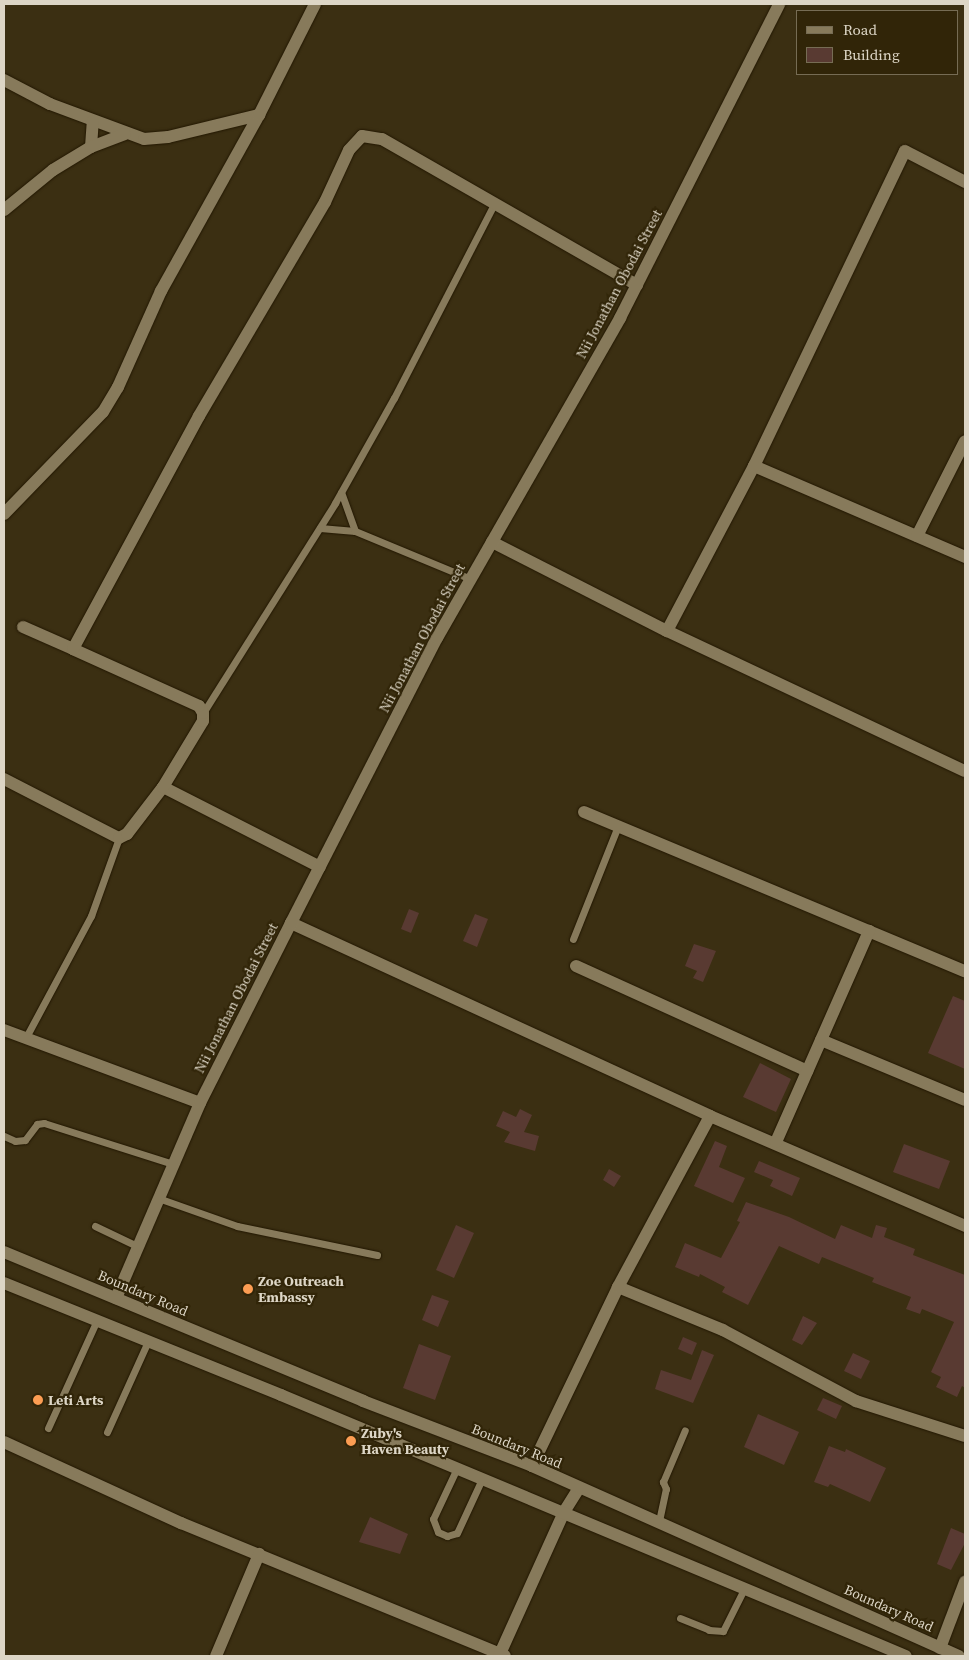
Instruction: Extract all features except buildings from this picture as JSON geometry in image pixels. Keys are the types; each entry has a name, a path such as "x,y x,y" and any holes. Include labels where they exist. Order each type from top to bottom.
{"street":[{"path":"4,514 103,412 118,386 161,291 259,115 315,4"},
{"name":"Nii Jonathan Obodai Street","path":"116,1298 136,1246 200,1103 291,923 470,579 637,286 779,4"},
{"path":"4,80 50,104 125,134 144,139 168,137 259,115"},
{"path":"91,147 93,122"},
{"path":"4,210 25,190 91,147 125,134"},
{"path":"73,649 199,416 325,202 349,150 362,136 382,140 637,286"},
{"path":"667,631 754,466 905,151 965,182"},
{"path":"917,536 965,441"},
{"path":"754,466 965,557"},
{"path":"492,542 667,631 965,771"},
{"path":"4,780 119,838 127,834 163,787 203,721 203,713 198,706 23,627"},
{"path":"163,787 320,867"},
{"path":"584,812 965,971"},
{"path":"291,923 710,1116 776,1142 965,1226"},
{"path":"776,1142 869,931"},
{"path":"576,966 807,1071"},
{"path":"4,1030 200,1103"},
{"path":"821,1040 965,1100"},
{"path":"532,1466 618,1287 710,1116"},
{"name":"Boundary Road","path":"4,1252 363,1401 532,1466 959,1656"},
{"path":"4,1283 564,1512 906,1656"},
{"path":"618,1287 723,1330 856,1401 965,1436"},
{"path":"4,1442 181,1523 501,1656 564,1512 579,1488"},
{"path":"216,1656 259,1554"},
{"path":"940,1648 962,1601 965,1582"}],"lane":[{"path":"203,713 341,492 394,398 494,204"},
{"path":"341,492 356,531"},
{"path":"320,528 356,531 470,579"},
{"path":"572,939 618,826"},
{"path":"25,1039 91,916 119,838"},
{"path":"4,1136 15,1141 25,1140 37,1124 44,1122 173,1164"},
{"path":"158,1198 237,1226 377,1256"},
{"path":"95,1226 136,1246"},
{"path":"48,1428 97,1320"},
{"path":"107,1432 148,1341"},
{"path":"659,1522 666,1489 665,1475 685,1430"},
{"path":"457,1468 433,1520 438,1532 447,1536 457,1533 482,1479"},
{"path":"680,1618 709,1630 723,1631 744,1589"}],"place":[{"name":"Zoe Outreach Embassy","path":"248,1289"},
{"name":"Leti Arts","path":"38,1400"},
{"name":"Zuby's Haven Beauty","path":"351,1441"}]}
